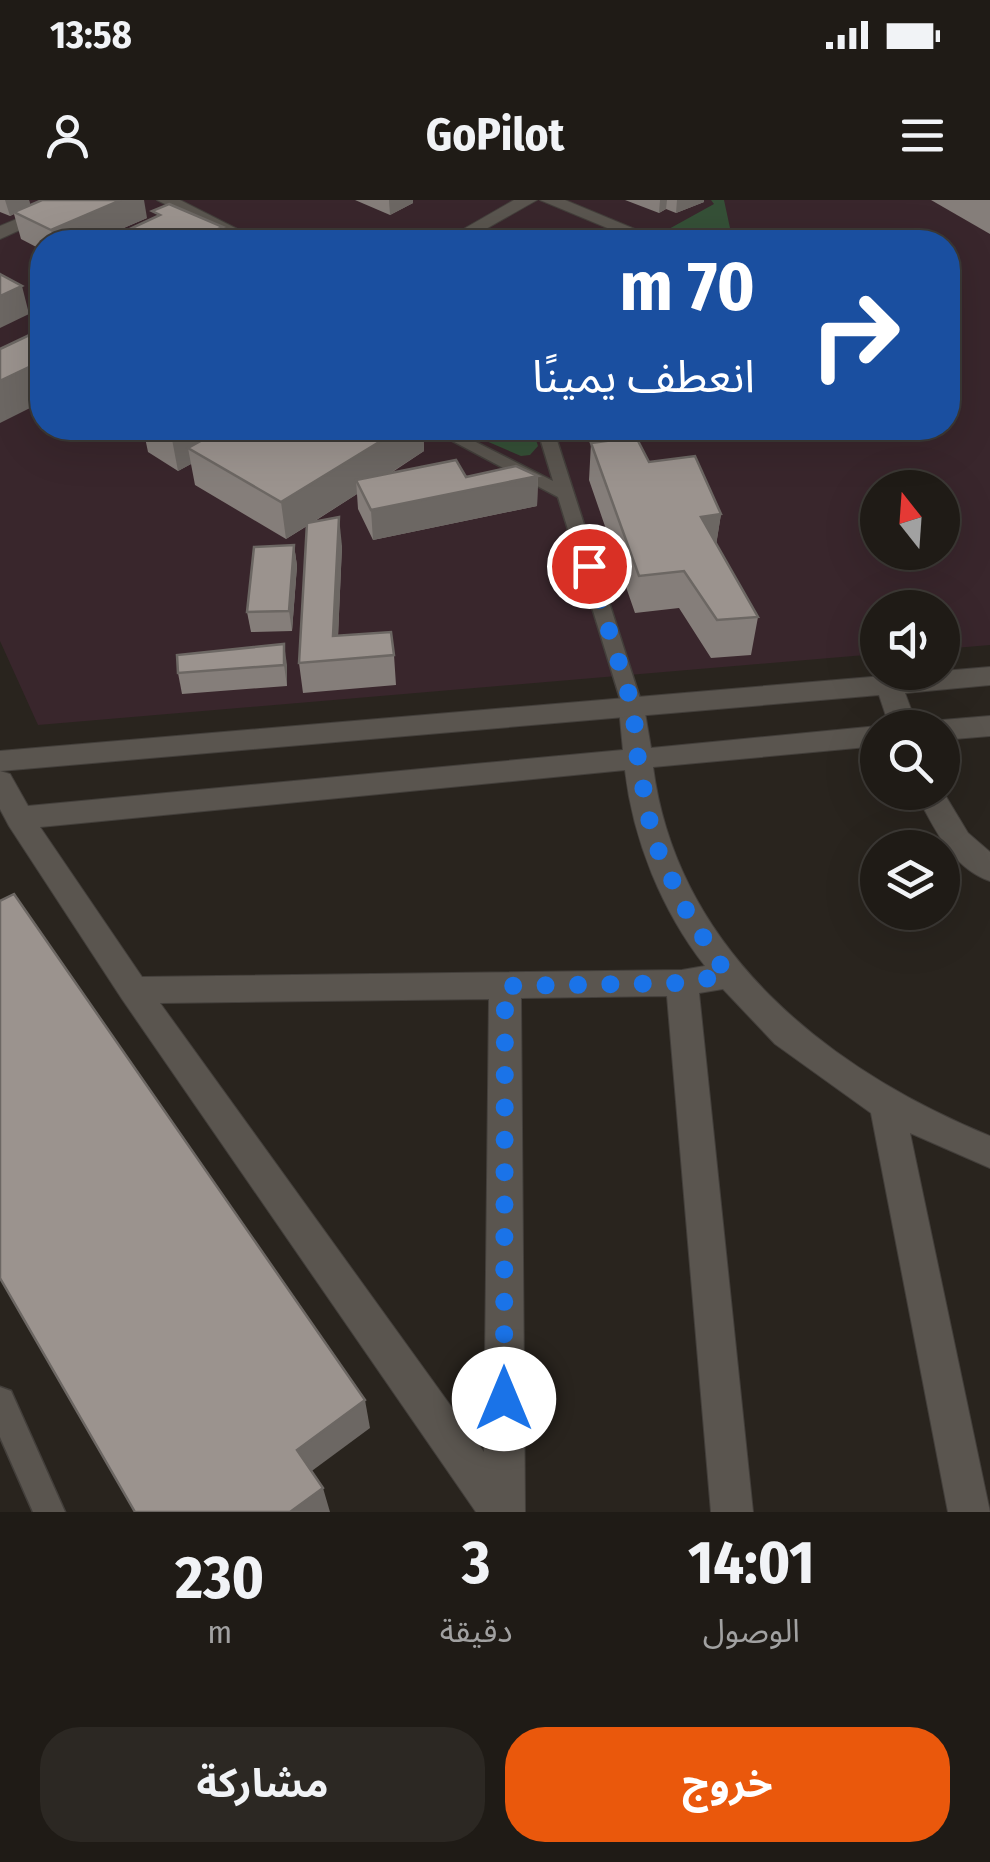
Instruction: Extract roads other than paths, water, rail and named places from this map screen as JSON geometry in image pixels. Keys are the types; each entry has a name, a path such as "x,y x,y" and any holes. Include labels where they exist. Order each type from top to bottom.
{"street":[{"path":"0,233 77,200"},
{"path":"166,200 229,230"},
{"path":"472,230 528,200"},
{"path":"549,200 625,230"},
{"path":"960,679 990,676"},
{"path":"0,761 860,688"},
{"path":"633,708 653,839 672,884 727,975 792,1040 838,1076 941,1134 990,1152"},
{"path":"960,728 990,726"},
{"path":"19,818 860,738"},
{"path":"0,781 19,818 133,990 502,1512"},
{"path":"939,810 957,841 990,869"},
{"path":"133,990 682,983 727,975"},
{"path":"682,983 732,1512"},
{"path":"502,1512 505,986"},
{"path":"888,1105 970,1512"}],"lane":[{"path":"460,440 568,494"},
{"path":"549,440 633,708"},
{"path":"0,1402 49,1512"}]}
